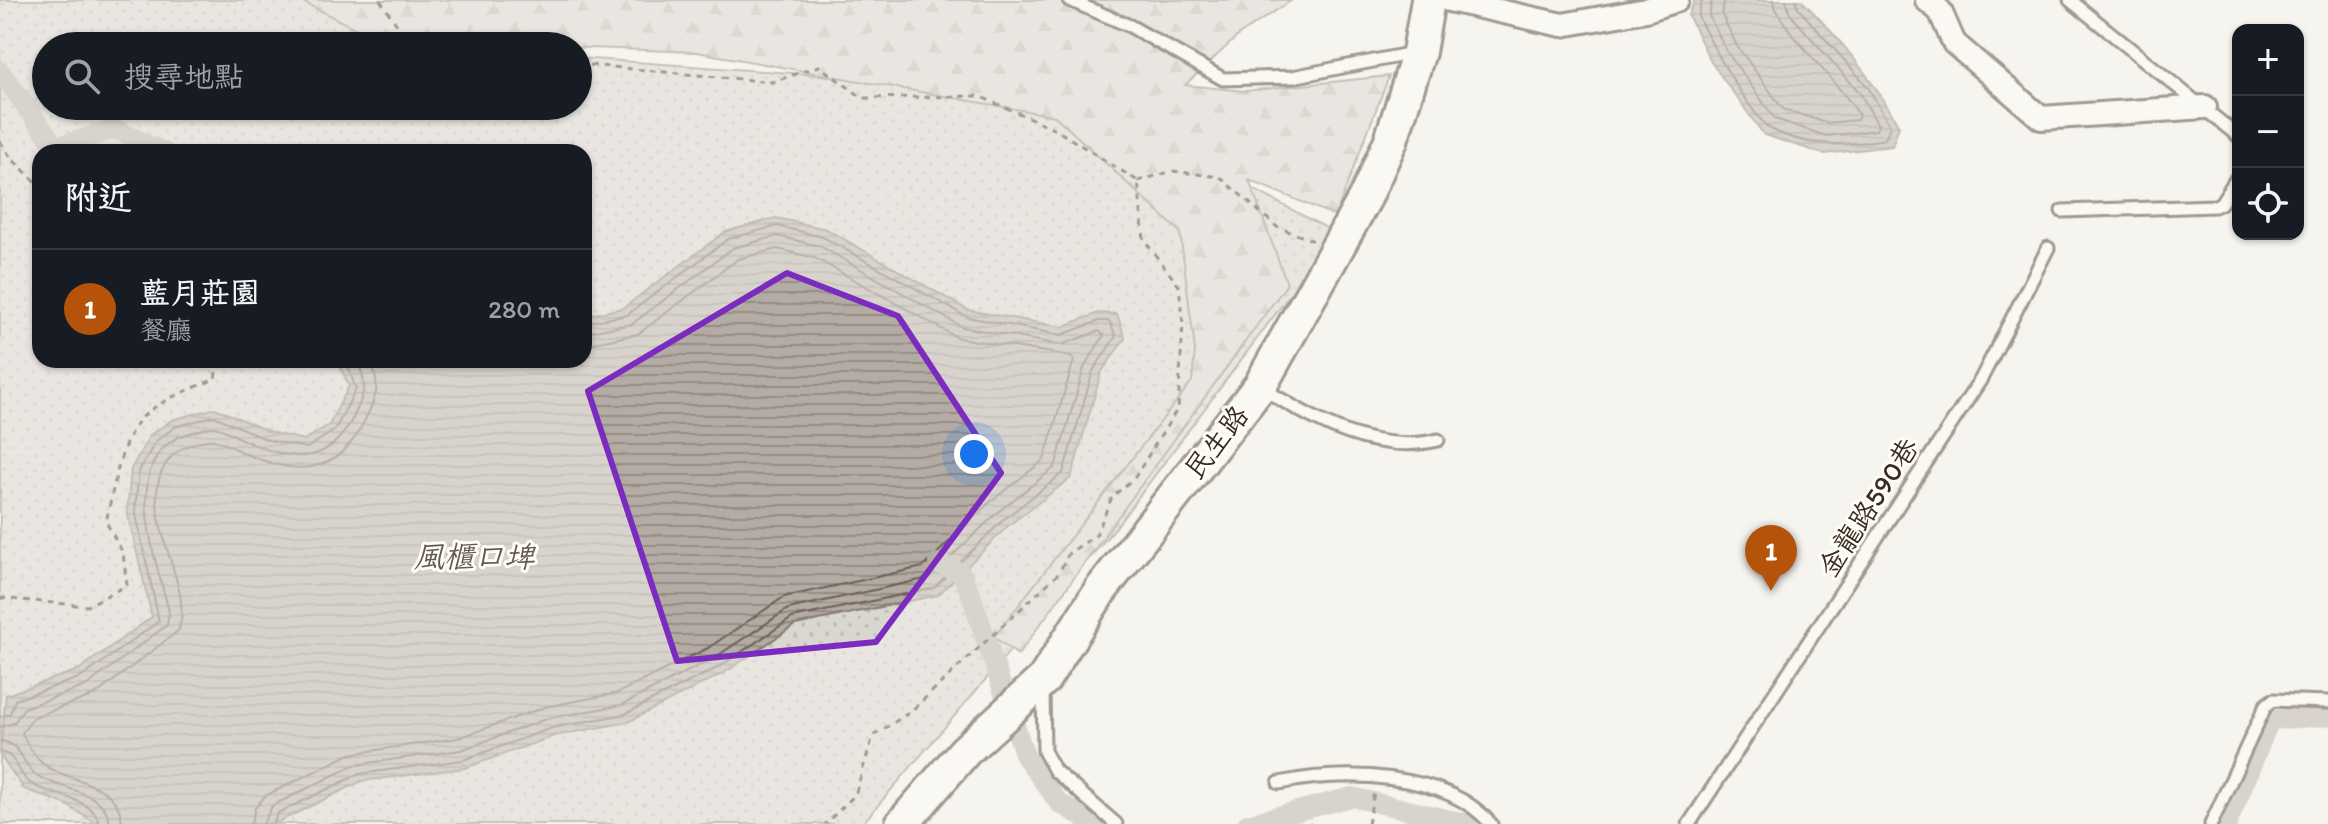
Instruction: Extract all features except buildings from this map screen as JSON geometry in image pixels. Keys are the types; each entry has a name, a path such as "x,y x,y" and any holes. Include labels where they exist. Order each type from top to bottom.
{"street":[{"name":"民生路","path":"902,824 965,751 1042,673 1100,591 1260,386 1336,250 1391,140 1419,52 1428,0"},
{"path":"1449,0 1562,25 1646,10 1677,0"},
{"path":"1927,0 1940,11 1954,43 2041,118 2205,107"}],"lane":[{"path":"1069,0 1130,26 1223,79 1292,77 1419,52"},
{"path":"2070,0 2232,131"},
{"path":"2062,211 2215,206 2221,203 2232,186"},
{"name":"金龍路590巷","path":"1689,824 1981,379 2048,248"},
{"path":"1260,386 1305,415 1371,441 1415,445 1438,440"},
{"path":"1042,673 1044,751 1055,771 1116,824"},
{"path":"2211,824 2266,705 2273,700 2328,702"},
{"path":"1279,783 1316,776 1376,777 1463,798 1491,824"}],"path":[{"path":"380,0 402,32"},
{"path":"592,65 773,82 819,66 863,98 979,96 1053,128 1138,181 1173,171 1220,177 1277,227 1336,250"},
{"path":"0,141 11,158 32,178"},
{"path":"825,824 855,795 873,736 910,712 1058,574 1069,553 1096,535 1112,497 1135,477 1178,408 1183,324 1179,286 1144,240 1138,181"},
{"path":"0,598 87,606 127,585 123,553 106,522 119,467 138,422 162,403 215,379 217,368"},
{"path":"1368,824 1376,777"},
{"path":"1297,824 1311,824"}],"highlighted area":[{"path":"787,273 898,316 1001,473 876,642 677,661 588,391"}],"green space":[{"path":"0,0 364,0 416,32 32,32 32,120 592,120 592,59 862,78 1092,104 1336,233 1116,527 862,824 0,824"},
{"path":"299,0 1292,0 1240,34 1185,85 1245,91 1389,76 1335,216 1249,180 1287,284 1018,655 994,637 1192,381 1195,350 1180,232 1055,116 697,52 592,48 592,32 362,32"}],"water":[{"path":"1695,0 1801,0 1854,59 1889,108 1899,126 1892,146 1824,154 1764,135 1711,62 1688,15"},
{"name":"風櫃口埤","path":"776,218 826,229 968,310 1062,327 1098,313 1117,314 1125,338 1101,373 1071,478 1009,525 938,595 795,625 724,673 628,722 554,736 465,768 362,781 278,822 265,824 97,824 65,804 24,789 0,755 6,695 78,670 152,617 127,511 131,469 150,435 172,420 215,408 270,432 304,440 329,425 349,386 341,368 592,368 592,314 623,308 725,232"}],"waterway":[{"path":"0,71 32,114"},
{"path":"36,120 54,144"},
{"path":"66,144 115,129 147,144"},
{"path":"938,563 961,573 970,592 1025,756 1059,803 1095,824"},
{"path":"2227,824 2270,720 2328,716"},
{"path":"1247,824 1352,797 1468,824"}],"place":[{"name":"藍月莊園","path":"1771,591"}]}
